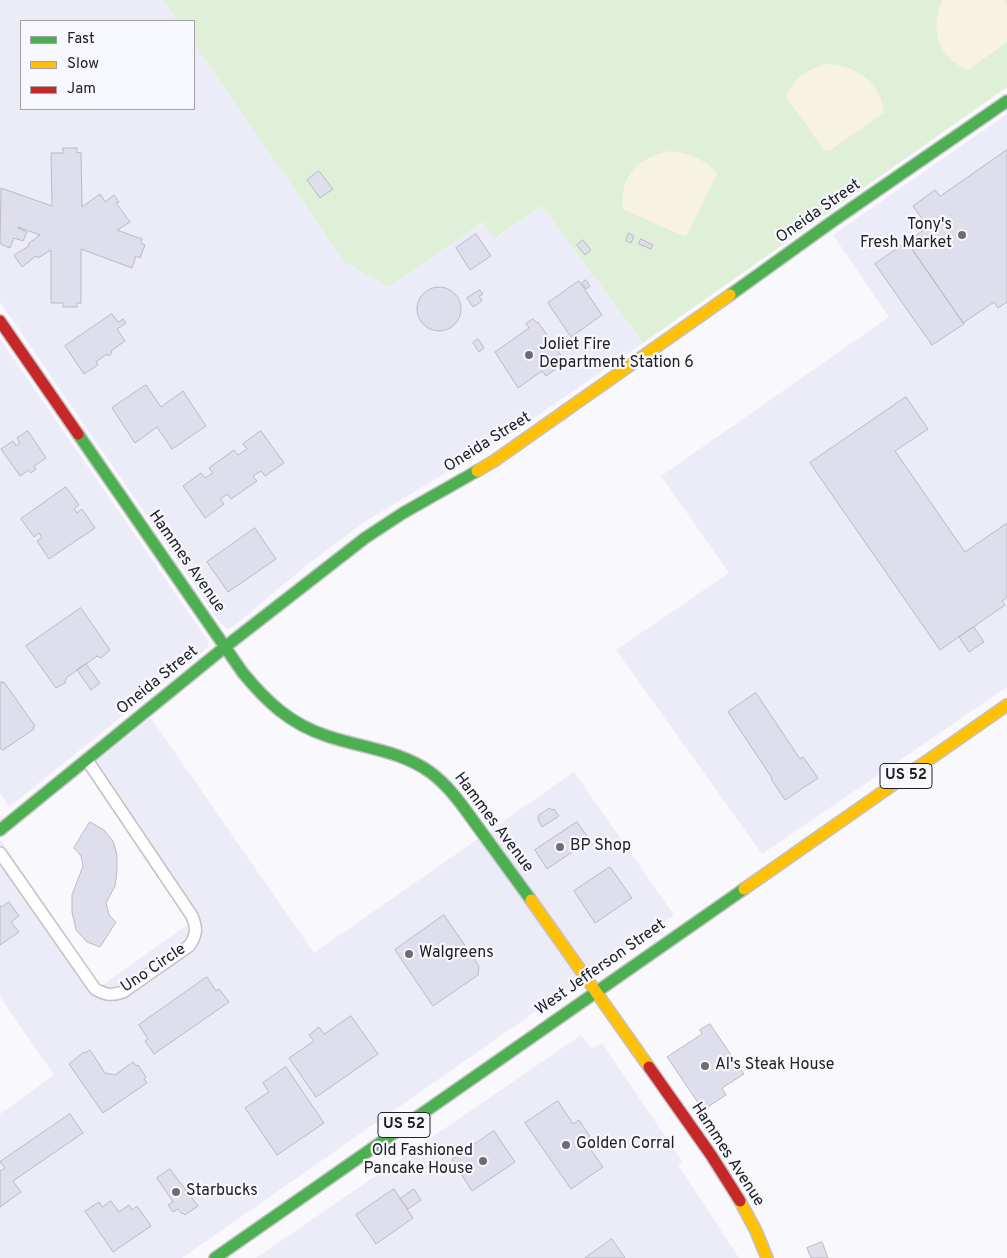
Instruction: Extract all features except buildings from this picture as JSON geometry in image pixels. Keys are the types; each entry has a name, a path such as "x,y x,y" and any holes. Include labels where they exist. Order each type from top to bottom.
{"street":[{"name":"Oneida Street","path":"0,830 225,647 365,538 403,513 494,461 648,354 833,221 1007,101"},
{"name":"Hammes Avenue","path":"0,321 225,647 244,674 264,697 297,723 327,736 399,756 430,772 451,790 711,1155 741,1202 763,1246 766,1258"},
{"name":"West Jefferson Street","path":"215,1258 1007,705"},
{"name":"Uno Circle","path":"0,853 95,989 105,995 123,992 190,946 195,938 197,927 192,916 86,760"}],"shaded area":[{"path":"0,0 163,0 177,20 20,20 20,110 195,110 195,45 345,263 389,287 483,222 496,239 542,206 643,343 512,433 366,521 307,565 228,629 221,624 0,302"},
{"path":"1007,114 1007,687 762,854 616,650 729,573 661,476 889,317 833,235"},
{"path":"0,339 208,641 208,646 203,651 9,807 0,793"},
{"path":"151,718 314,953 574,772 674,915 182,1258 0,1258 0,1114 54,1075 0,997 0,841 101,986 190,923 85,770"},
{"path":"581,1035 592,1049 602,1043 682,1161 678,1165 739,1258 256,1258"}],"green space":[{"path":"163,0 1007,0 1007,87 643,343 542,206 495,239 483,222 389,287 345,263 195,45 195,20 177,20"}],"sand":[{"path":"942,0 1004,0 1007,5 1007,42 968,70 957,64 949,58 939,41 937,22"},
{"path":"827,64 848,68 865,77 878,92 884,113 829,151 824,150 786,97 797,79 813,69"},
{"path":"671,151 697,158 708,164 717,174 687,235 683,236 623,209 624,186 628,177 641,163 649,158"}],"traffic: fast":[{"path":"730,295 833,221 1007,101"},
{"path":"78,434 243,673 270,703 290,718 314,731 393,754 430,772 443,783 460,803 531,900"},
{"path":"0,830 225,647 365,538 403,513 477,471"},
{"path":"215,1258 744,889"}],"traffic: slow":[{"path":"477,471 730,295"},
{"path":"744,889 1007,705"},
{"path":"531,900 649,1067"},
{"path":"740,1201 756,1231 767,1258"}],"traffic: jam":[{"path":"0,321 78,434"},
{"path":"649,1067 711,1155 740,1201"}],"place":[{"name":"Tony's Fresh Market","path":"962,235"},
{"name":"Joliet Fire Department Station 6","path":"529,355"},
{"name":"BP Shop","path":"560,847"},
{"name":"Walgreens","path":"409,954"},
{"name":"Al's Steak House","path":"705,1066"},
{"name":"Golden Corral","path":"566,1145"},
{"name":"Old Fashioned Pancake House","path":"483,1161"},
{"name":"Starbucks","path":"176,1192"}]}
